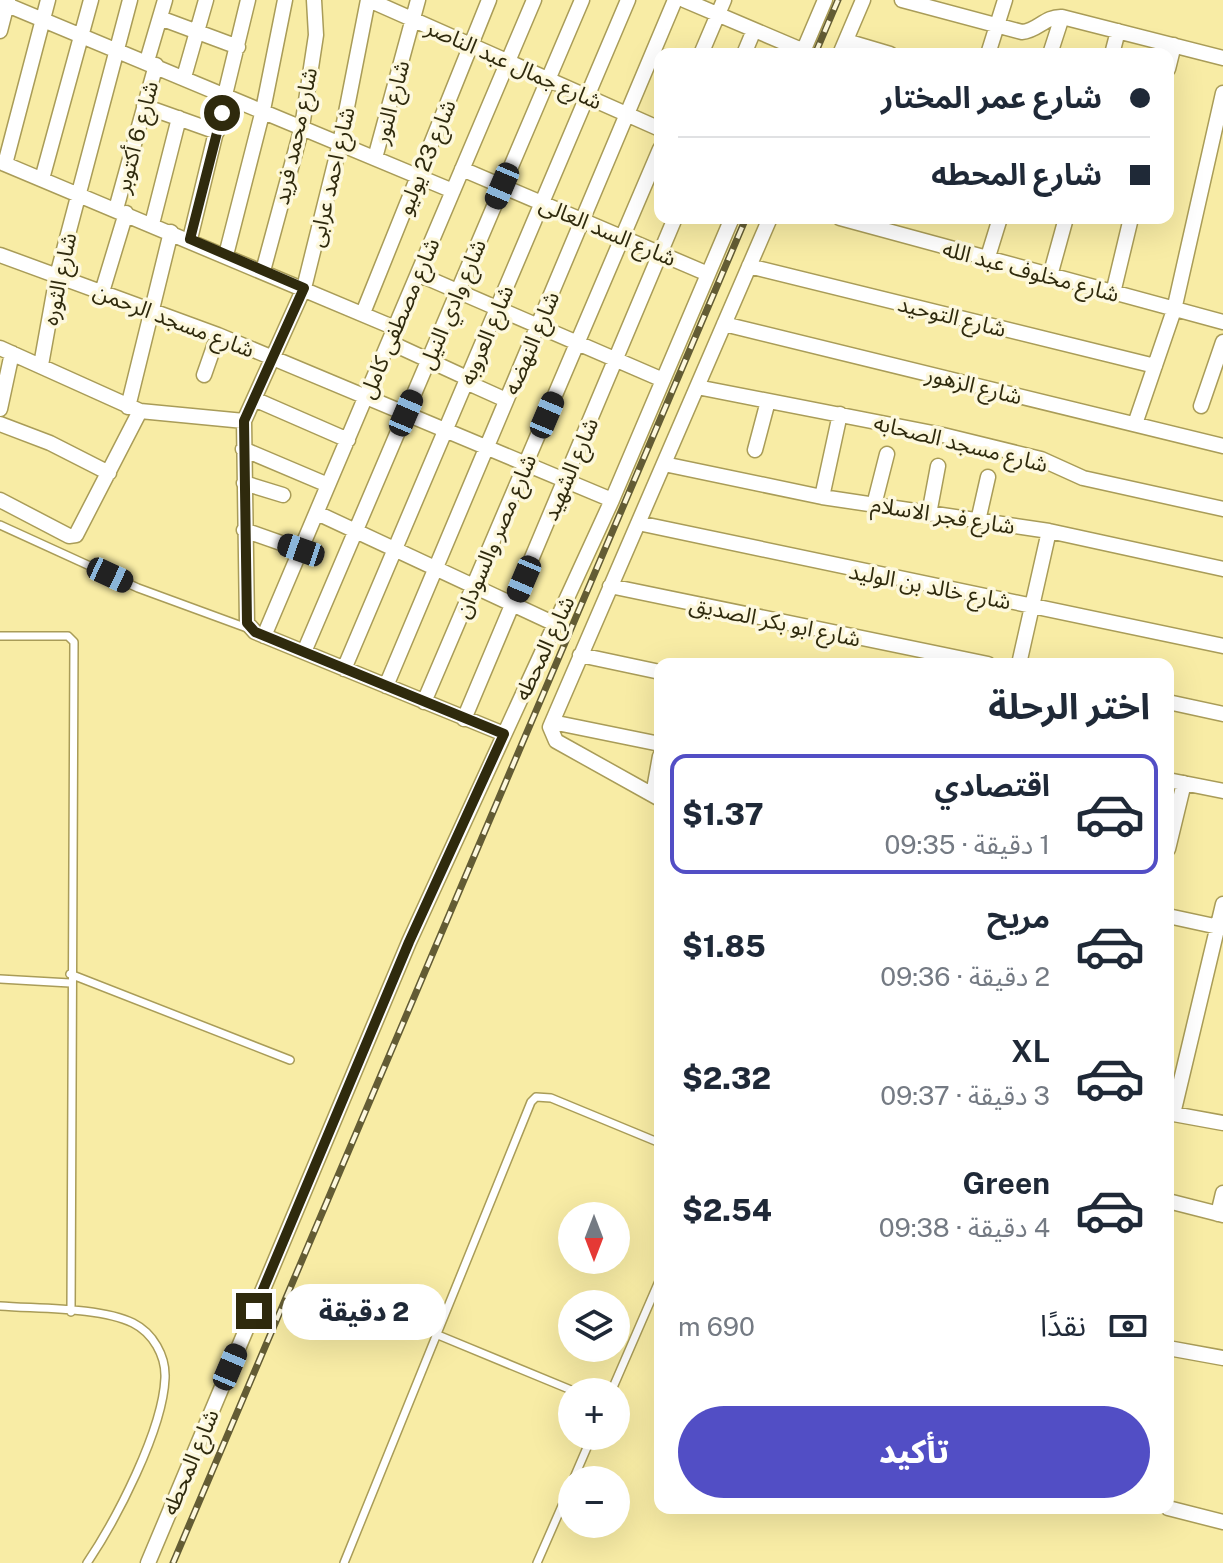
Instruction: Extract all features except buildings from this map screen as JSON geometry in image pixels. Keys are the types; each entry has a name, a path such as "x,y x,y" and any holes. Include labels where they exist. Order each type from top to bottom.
{"street":[{"path":"48,0 3,163 190,239 395,328"},
{"path":"42,179 91,0"},
{"name":"شارع الثوره","path":"41,365 57,276 130,0"},
{"name":"شارع 6 أكتوبر","path":"102,292 165,0"},
{"path":"184,77 206,0"},
{"path":"190,239 248,0"},
{"path":"226,255 263,110 285,0"},
{"name":"شارع محمد فريد","path":"263,271 302,127 316,35 314,0"},
{"name":"شارع جمال عبد الناصر","path":"368,0 654,126"},
{"name":"شارع احمد عرابى","path":"249,629 244,530 244,421 304,288 340,143 368,0"},
{"name":"شارع النور","path":"375,158 418,0"},
{"name":"شارع 23 يوليو","path":"363,313 489,0"},
{"name":"شارع مصطفى كامل","path":"264,636 534,0"},
{"name":"شارع وادي النيل","path":"304,652 582,0"},
{"name":"شارع العروبه","path":"344,669 628,0"},
{"name":"شارع النهضه","path":"655,48 675,0"},
{"path":"684,0 794,48"},
{"path":"704,48 724,0"},
{"path":"805,48 825,0"},
{"path":"843,47 863,0"},
{"path":"902,0 1029,31 1048,18 1062,17 1223,58"},
{"path":"990,48 1005,0"},
{"path":"0,31 5,2 453,191"},
{"path":"1052,48 1062,17"},
{"path":"160,18 238,47"},
{"path":"746,48 754,30"},
{"path":"1114,48 1118,31"},
{"name":"شارع النهضه","path":"386,686 654,50"},
{"path":"1135,424 1174,310 1223,93"},
{"path":"144,106 217,132"},
{"path":"152,224 179,118"},
{"name":"شارع مصر والسودان","path":"424,702 654,163"},
{"name":"شارع السد العالى","path":"462,169 708,274"},
{"name":"شارع الشهيد","path":"464,719 672,224"},
{"name":"شارع المحطه","path":"148,1563 409,942 612,500 729,224"},
{"name":"شارع المحطه","path":"654,795 551,738 552,722 767,224"},
{"name":"شارع مخلوف عبد الله","path":"861,224 1223,322"},
{"path":"987,260 998,224"},
{"path":"1050,276 1064,224"},
{"path":"1113,293 1130,224"},
{"path":"0,500 69,536 78,532 109,473 134,409 150,308 171,232"},
{"name":"شارع مسجد الرحمن","path":"0,255 218,335 612,500"},
{"name":"شارع التوحيد","path":"749,266 1155,366"},
{"path":"418,274 663,380"},
{"name":"شارع الزهور","path":"724,324 1223,446"},
{"path":"204,375 218,335"},
{"path":"389,342 506,400"},
{"path":"1201,406 1216,387 1223,342"},
{"path":"0,409 6,351 134,409 244,421"},
{"name":"شارع مسجد الصحابه","path":"697,387 957,439 1041,459 1083,478 1223,509"},
{"path":"254,399 348,440"},
{"path":"755,450 768,401"},
{"path":"822,497 840,414"},
{"path":"0,424 50,443 109,473"},
{"path":"243,449 328,485"},
{"path":"874,505 887,454"},
{"name":"شارع فجر الاسلام","path":"664,464 822,497 1049,531 1223,569"},
{"path":"929,514 938,466"},
{"path":"978,521 988,477"},
{"path":"244,483 283,495"},
{"path":"317,513 555,624"},
{"name":"شارع خالد بن الوليد","path":"638,523 1223,646"},
{"path":"244,530 301,550"},
{"path":"1020,658 1049,531"},
{"name":"شارع ابو بكر الصديق","path":"610,586 959,658"},
{"path":"249,629 504,734"},
{"path":"580,655 654,671"},
{"path":"1174,703 1223,714"},
{"path":"552,722 654,743"},
{"path":"1174,781 1223,791"},
{"path":"1174,824 1184,783"},
{"path":"1174,1102 1220,928 1223,904"},
{"path":"1174,917 1220,928"},
{"path":"1174,1114 1223,1123"},
{"path":"1174,1202 1220,1214 1223,1193"},
{"path":"1174,1349 1223,1358"},
{"path":"1174,1510 1223,1522"}],"lane":[{"path":"0,525 138,588 249,629"},
{"path":"0,636 68,636 74,642 70,974 71,1312"},
{"path":"70,974 290,1060"},
{"path":"0,979 70,983"},
{"path":"344,1563 531,1102 536,1097 551,1098 654,1141"},
{"path":"617,1378 654,1293"},
{"path":"0,1306 71,1312 135,1324 158,1347 166,1379 142,1457 106,1534 87,1563"},
{"path":"438,1335 558,1385"},
{"path":"537,1563 558,1515"}],"railway":[{"path":"818,48 838,0"},
{"path":"173,1563 743,224"}],"route":[{"path":"222,113 190,239 304,288 243,427 249,629 504,734 409,942 254,1311"}]}
